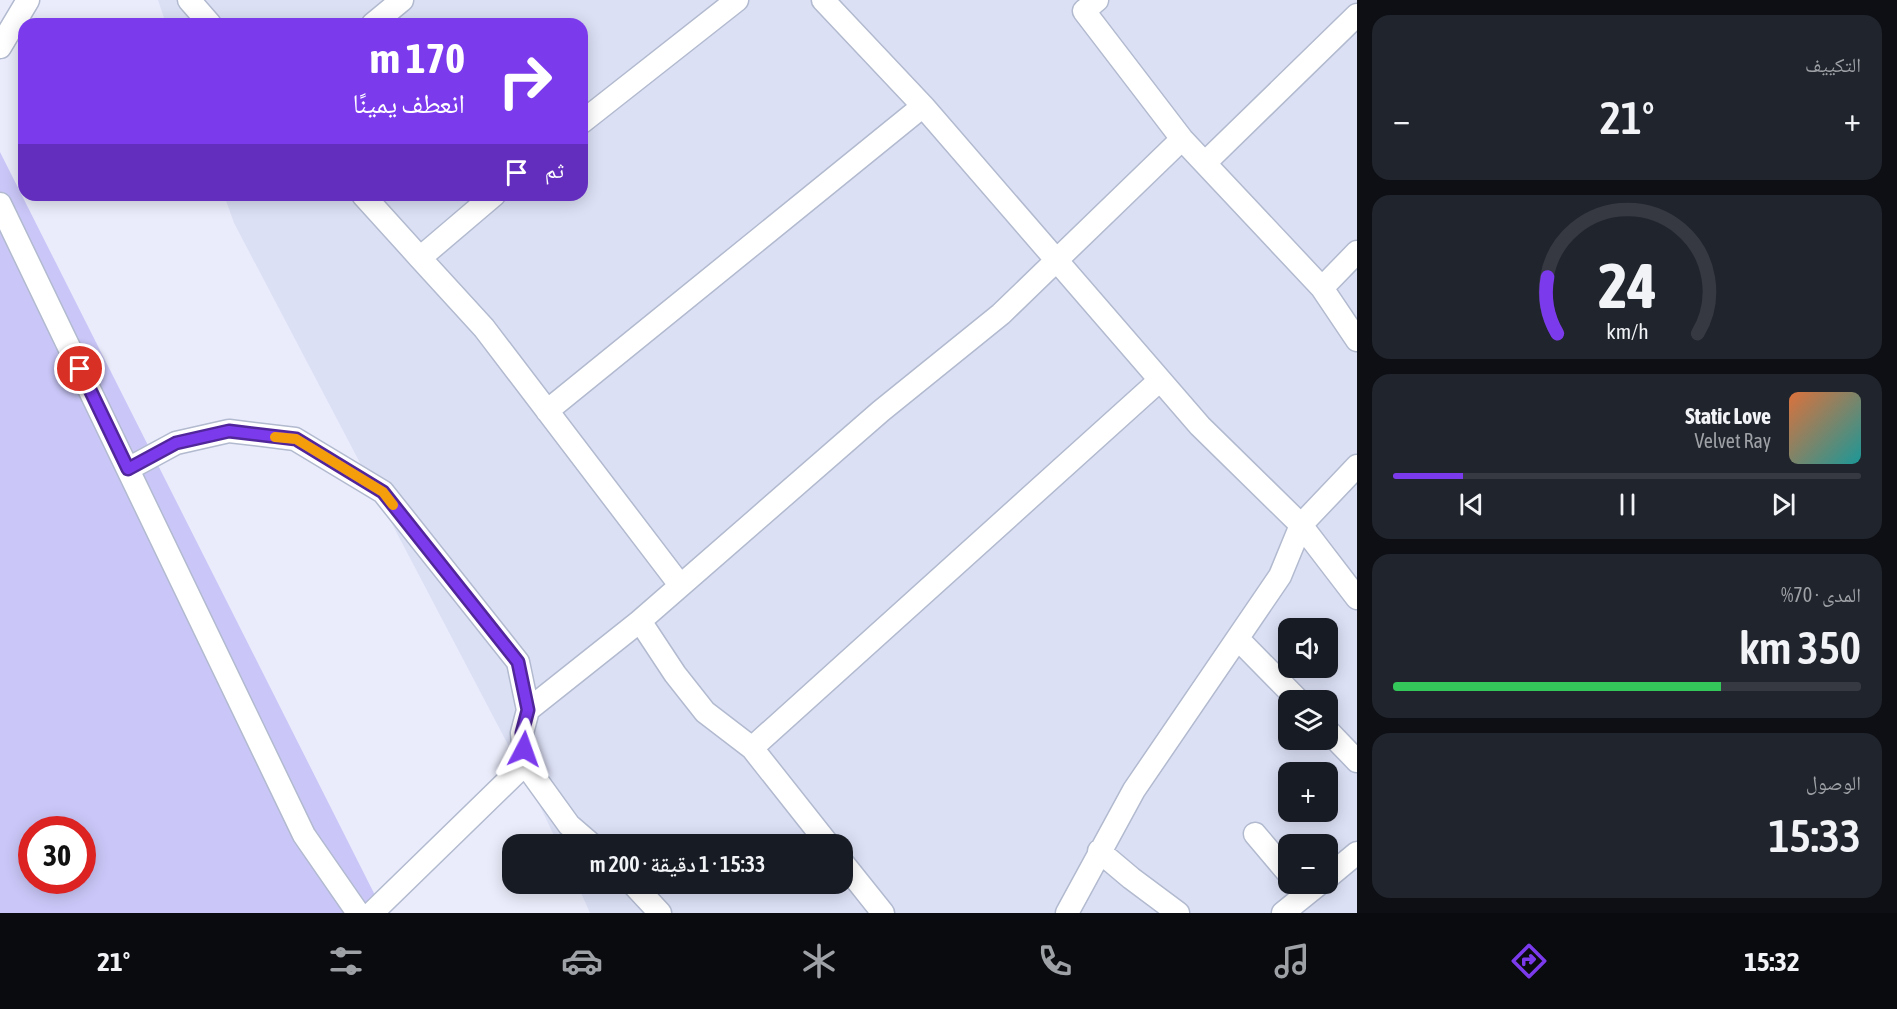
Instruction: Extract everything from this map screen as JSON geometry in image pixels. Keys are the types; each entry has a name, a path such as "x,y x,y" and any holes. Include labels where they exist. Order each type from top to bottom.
{"street":[{"path":"0,47 28,0"},
{"path":"189,0 205,18"},
{"path":"588,117 737,0"},
{"path":"823,0 923,106 1200,426 1301,525 1357,598"},
{"path":"379,18 393,3"},
{"path":"1085,4 1182,139 1322,288 1357,340"},
{"path":"1205,163 1357,15"},
{"path":"547,411 923,106"},
{"path":"528,710 640,621 881,411 1001,314 1058,262 1182,139"},
{"path":"368,201 484,328 680,585"},
{"path":"420,258 487,201"},
{"path":"0,204 304,835 358,913"},
{"path":"1322,288 1357,252"},
{"path":"752,748 1161,380"},
{"path":"128,469 176,443 229,431 296,439 383,492 518,662 528,710 522,733 525,764 569,825 579,834"},
{"path":"1067,913 1134,790 1280,576 1301,525 1357,466"},
{"path":"640,621 675,674 705,712 752,748 820,834"},
{"path":"1238,639 1288,690"},
{"path":"1338,742 1357,762"},
{"path":"372,913 525,764"},
{"path":"1255,834 1278,861"},
{"path":"1099,851 1178,913"},
{"path":"1338,869 1357,853"},
{"path":"853,876 883,913"},
{"path":"642,894 660,913"},
{"path":"1283,913 1301,894"}],"shaded area":[{"path":"158,0 1357,0 1357,913 590,913 581,894 853,894 853,834 553,834 234,223 226,201 588,201 588,18 164,18"}],"sand":[{"path":"0,152 18,188 18,201 25,201 384,913 0,913"}],"slow traffic":[{"path":"275,437 296,439 383,492 393,505"}],"route":[{"path":"80,369 128,469 176,443 229,431 296,439 383,492 518,662 528,710 522,733 524,749"}]}
